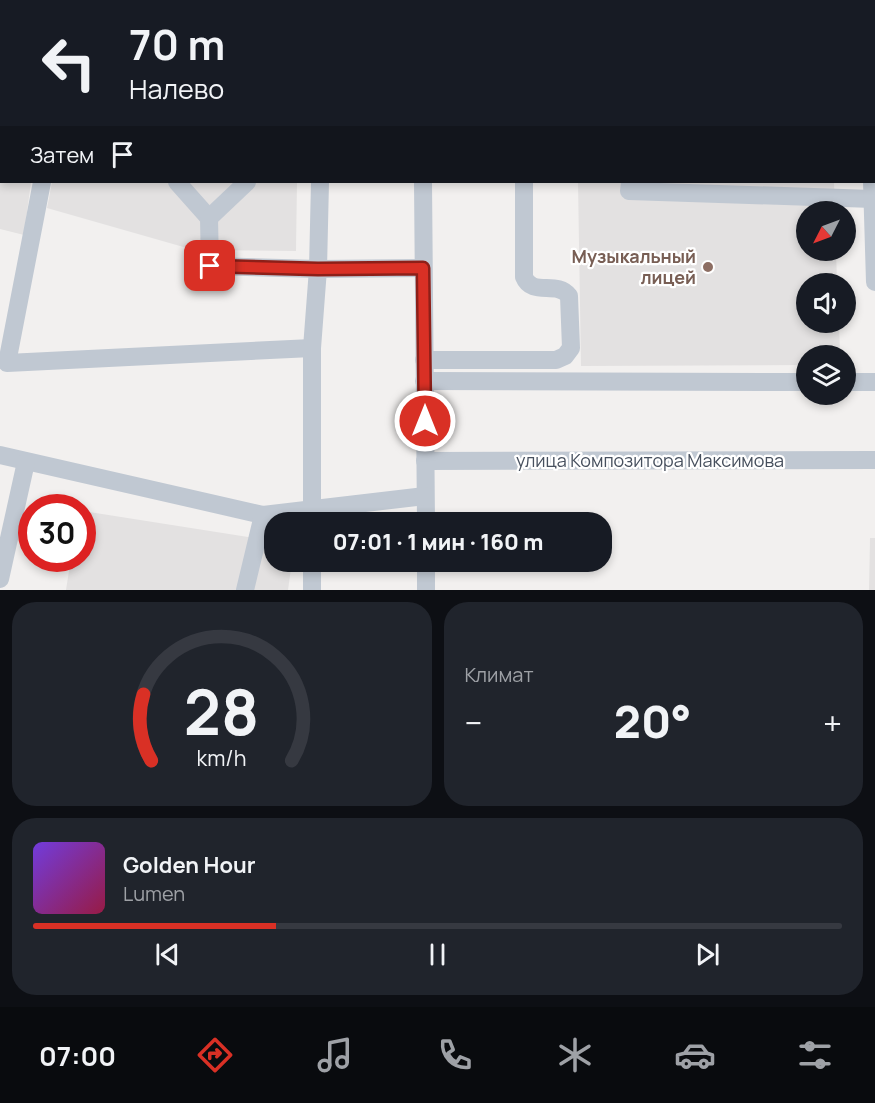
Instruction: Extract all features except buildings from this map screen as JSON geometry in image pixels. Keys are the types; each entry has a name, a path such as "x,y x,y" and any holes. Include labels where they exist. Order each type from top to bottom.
{"street":[{"path":"42,183 7,363 312,348"},
{"path":"178,183 209,218 210,266 318,269 423,268"},
{"path":"209,218 246,183"},
{"path":"312,512 312,348 318,269 320,183"},
{"path":"423,183 426,512"},
{"path":"424,360 556,360 565,356 571,348 571,300 560,288 532,287 524,277 524,183"},
{"path":"630,183 629,191 873,190 875,282"},
{"path":"424,381 796,382"},
{"path":"856,382 875,382"},
{"path":"0,455 263,515 244,590"},
{"name":"улица Композитора Максимова","path":"425,461 875,460"},
{"path":"0,579 26,462"},
{"path":"330,512 425,496"},
{"path":"312,572 312,590"},
{"path":"426,572 426,590"}],"shaded area":[{"path":"0,183 31,183 24,235 0,229"},
{"path":"52,183 297,183 296,251 194,250 47,208"},
{"name":"Музыкальный лицей","path":"578,183 834,183 835,201 796,201 796,261 836,261 837,273 796,273 796,333 839,333 840,345 796,345 796,365 581,366"},
{"path":"96,513 264,539 264,572 290,572 288,590 66,590 69,572 96,572"},
{"path":"870,538 875,538 875,590 869,590"}],"place":[{"name":"Музыкальный лицей","path":"708,267"}],"route":[{"path":"210,266 318,269 423,268 425,421"}]}
